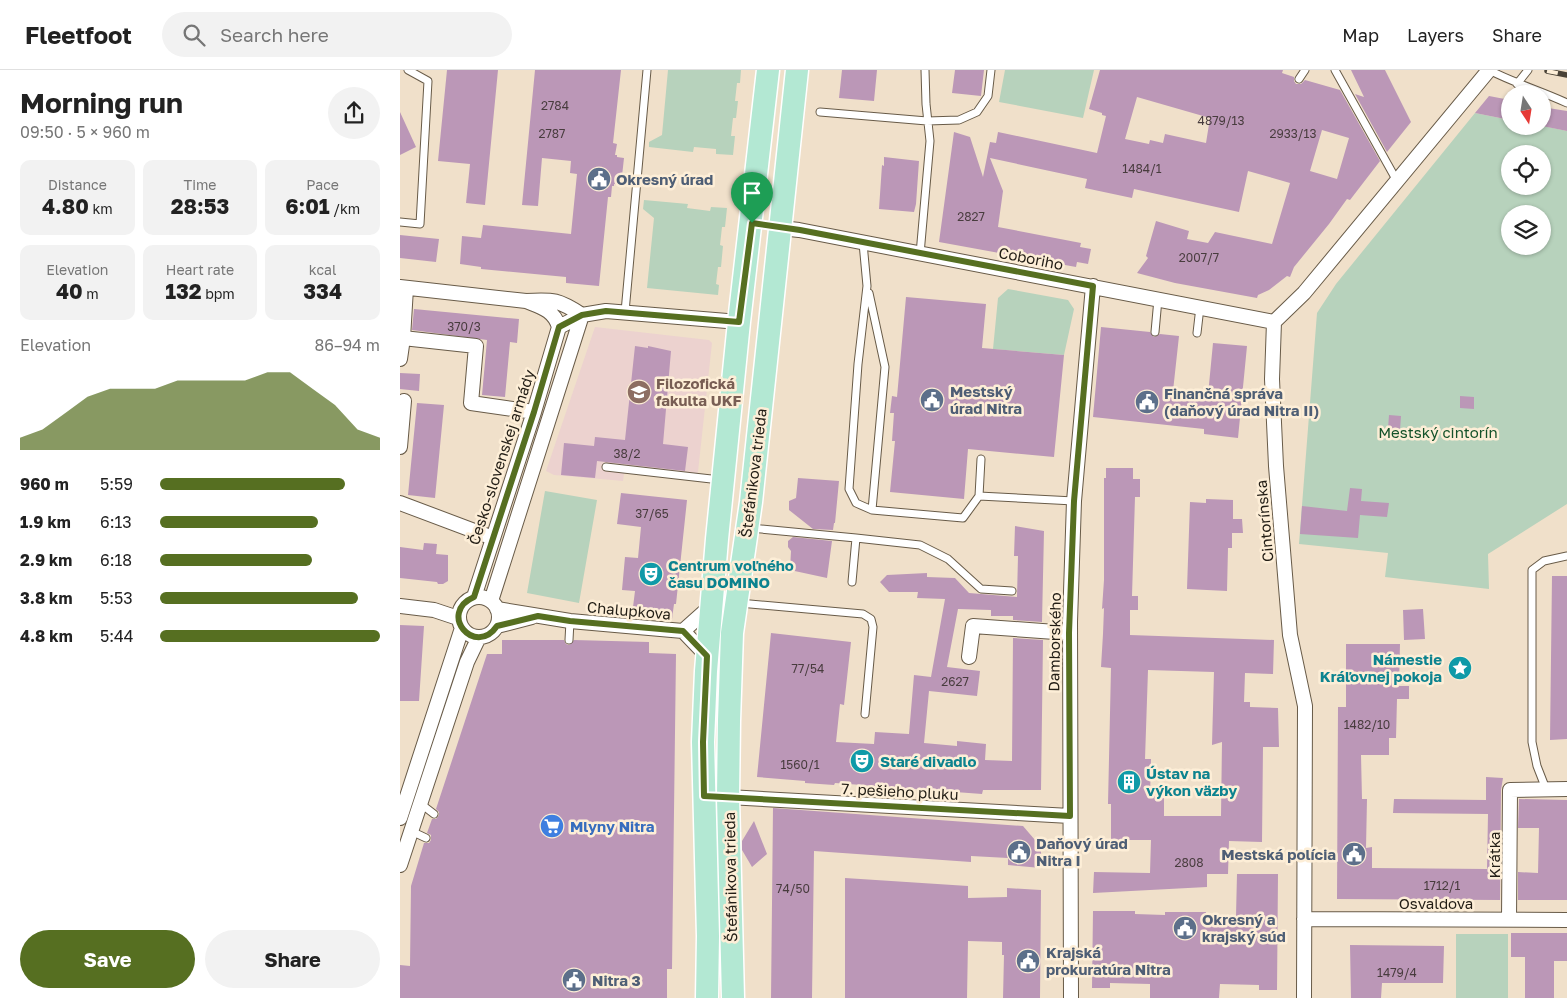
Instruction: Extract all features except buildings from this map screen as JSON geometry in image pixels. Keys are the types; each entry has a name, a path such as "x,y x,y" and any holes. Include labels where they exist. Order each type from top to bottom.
{"main road":[{"name":"Štefánikova trieda","path":"707,998 707,856 703,742 707,656 739,322 752,223 768,70"},
{"name":"Štefánikova trieda","path":"733,998 728,797 730,672 736,603 747,528 798,70"},
{"path":"752,223 781,228"},
{"path":"739,322 769,325"},
{"path":"704,796 728,797"}],"street":[{"path":"1274,322 1304,293 1489,70"},
{"name":"Coboriho","path":"781,228 1274,322"},
{"name":"Damborského","path":"1072,998 1069,633 1074,501 1093,286"},
{"path":"400,359 404,338 403,287 526,301 546,299 562,302 582,315"},
{"path":"526,301 544,308 556,318 559,327 582,315 606,311 739,322"},
{"path":"494,605 582,315"},
{"name":"Cintorínska","path":"1274,322 1272,378 1276,466 1290,635 1305,706 1304,998"},
{"name":"Česko-slovenskej armády","path":"402,812 464,612 492,538 534,412 559,327"},
{"path":"404,338 476,346 471,403 534,412"},
{"path":"400,447 404,401"},
{"path":"400,503 492,538"},
{"path":"400,606 464,612 486,598 494,605 499,615 497,626 490,634 479,637 466,633 464,612"},
{"name":"Chalupkova","path":"494,605 538,616 570,621 683,631 707,656"},
{"path":"683,631 711,606"},
{"name":"Chalupkova","path":"497,626 538,616"},
{"path":"969,657 973,626 1069,633"},
{"path":"400,865 464,669 479,637"},
{"path":"1546,789 1567,789"},
{"name":"Krátka","path":"1510,920 1510,790 1546,789"},
{"name":"7. pešieho pluku","path":"728,797 1070,816"},
{"name":"Osvaldova","path":"1304,919 1567,920"}],"lane":[{"path":"400,222 420,224 428,90 428,81 408,70"},
{"path":"625,312 647,70"},
{"path":"920,254 930,141 927,121 925,70"},
{"path":"820,112 927,121 959,120 977,112 988,96 991,70"},
{"path":"1299,78 1305,70"},
{"path":"1335,70 1397,181"},
{"path":"1489,70 1516,84 1537,89 1567,103"},
{"path":"1516,84 1528,70"},
{"path":"863,244 867,286 885,367 872,510"},
{"path":"867,286 858,364 850,489 856,503 872,510 963,518 979,496 980,459"},
{"path":"1155,332 1158,299"},
{"path":"1196,333 1200,307"},
{"path":"606,467 723,480"},
{"path":"979,496 1074,501"},
{"path":"747,528 920,545 948,559 981,589 1012,591"},
{"path":"852,582 856,538"},
{"path":"1546,789 1537,766 1532,742 1532,570 1544,561 1567,556"},
{"path":"736,603 863,614 870,619 873,627 865,714"},
{"path":"569,640 570,621"},
{"path":"421,804 434,814"},
{"path":"402,812 411,831 426,838"}],"shaded area":[{"name":"Filozofická fakulta UKF","path":"595,327 709,340 712,343 697,481 626,472 623,481 554,475 546,471"}],"green space":[{"path":"668,70 741,70 735,101 738,101 736,118 733,118 731,136 735,136 733,155 716,154 716,149 694,147 693,152 649,147 649,142 662,135"},
{"path":"1005,70 1094,70 1083,118 999,102"},
{"name":"Mestský cintorín","path":"1475,113 1501,118 1501,135 1551,135 1551,128 1567,131 1567,504 1488,554 1489,589 1385,577 1388,553 1299,544 1317,313 1336,284"},
{"path":"644,200 688,204 687,208 710,211 711,207 727,208 725,227 722,227 720,245 723,246 721,267 718,267 716,284 719,285 718,295 647,288 654,218 643,209"},
{"path":"1008,289 1068,300 1074,309 1064,355 993,349 998,298"},
{"path":"545,491 597,500 579,603 527,593"},
{"path":"1456,934 1508,934 1508,998 1456,998"}],"railway":[{"path":"1547,71 1567,75"}],"place":[{"name":"Okresný úrad","path":"599,179"},
{"name":"Filozofická fakulta UKF","path":"639,392"},
{"name":"Mestský úrad Nitra","path":"932,400"},
{"name":"Finančná správa (daňový úrad Nitra II)","path":"1147,402"},
{"name":"Centrum voľného času DOMINO","path":"651,574"},
{"name":"Námestie Kráľovnej pokoja","path":"1460,668"},
{"name":"Staré divadlo","path":"862,761"},
{"name":"Ústav na výkon väzby","path":"1129,782"},
{"name":"Mlyny Nitra","path":"552,826"},
{"name":"Daňový úrad Nitra I","path":"1019,852"},
{"name":"Mestská polícia","path":"1354,854"},
{"name":"Okresný a krajský súd","path":"1185,928"},
{"name":"Krajská prokuratúra Nitra","path":"1028,961"},
{"name":"Nitra 3","path":"574,980"}],"route":[{"path":"752,223 800,230 863,244 1093,286 1074,501 1069,633 1070,816 704,796 703,742 707,656 683,631 570,621 538,616 497,626 490,634 479,637 466,633 459,624 458,613 462,605 474,597 534,412 559,327 582,315 606,311 739,322 752,223"}]}
